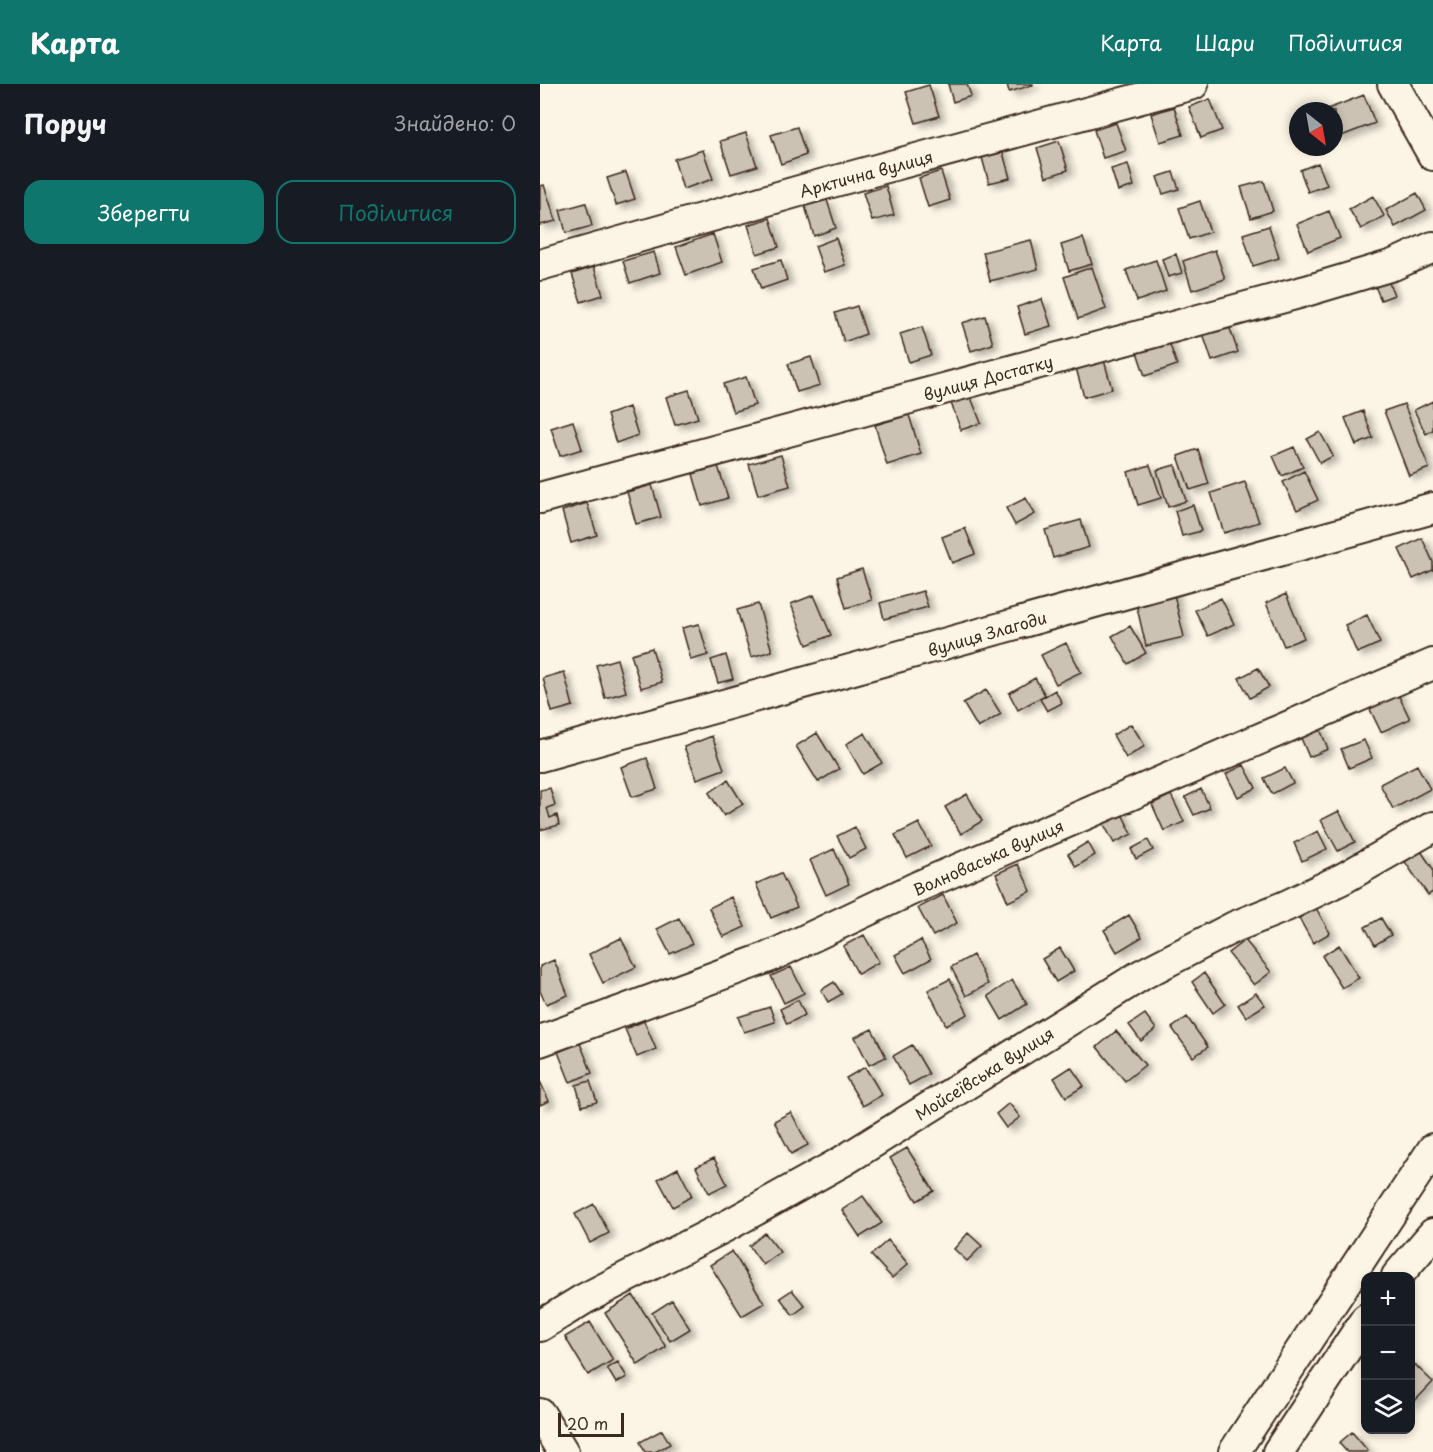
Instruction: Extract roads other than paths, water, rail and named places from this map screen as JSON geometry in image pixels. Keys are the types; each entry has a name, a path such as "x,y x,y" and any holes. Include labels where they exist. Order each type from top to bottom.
{"street":[{"name":"Арктична вулиця","path":"540,265 817,186 1193,84"},
{"path":"1393,84 1433,155"},
{"name":"вулиця Достатку","path":"540,498 1306,291 1393,265 1433,247"},
{"name":"вулиця Злагоди","path":"540,756 1433,508"},
{"name":"Волноваська вулиця","path":"540,1041 769,957 917,887 1433,664"},
{"name":"Мойсеївська вулиця","path":"540,1326 584,1299 732,1223 843,1161 1143,975 1234,927 1286,906 1344,878 1433,827"},
{"path":"1234,1452 1433,1149"},
{"path":"1400,1272 1433,1234"},
{"path":"1278,1452 1361,1325"},
{"path":"540,1414 563,1452"}]}
